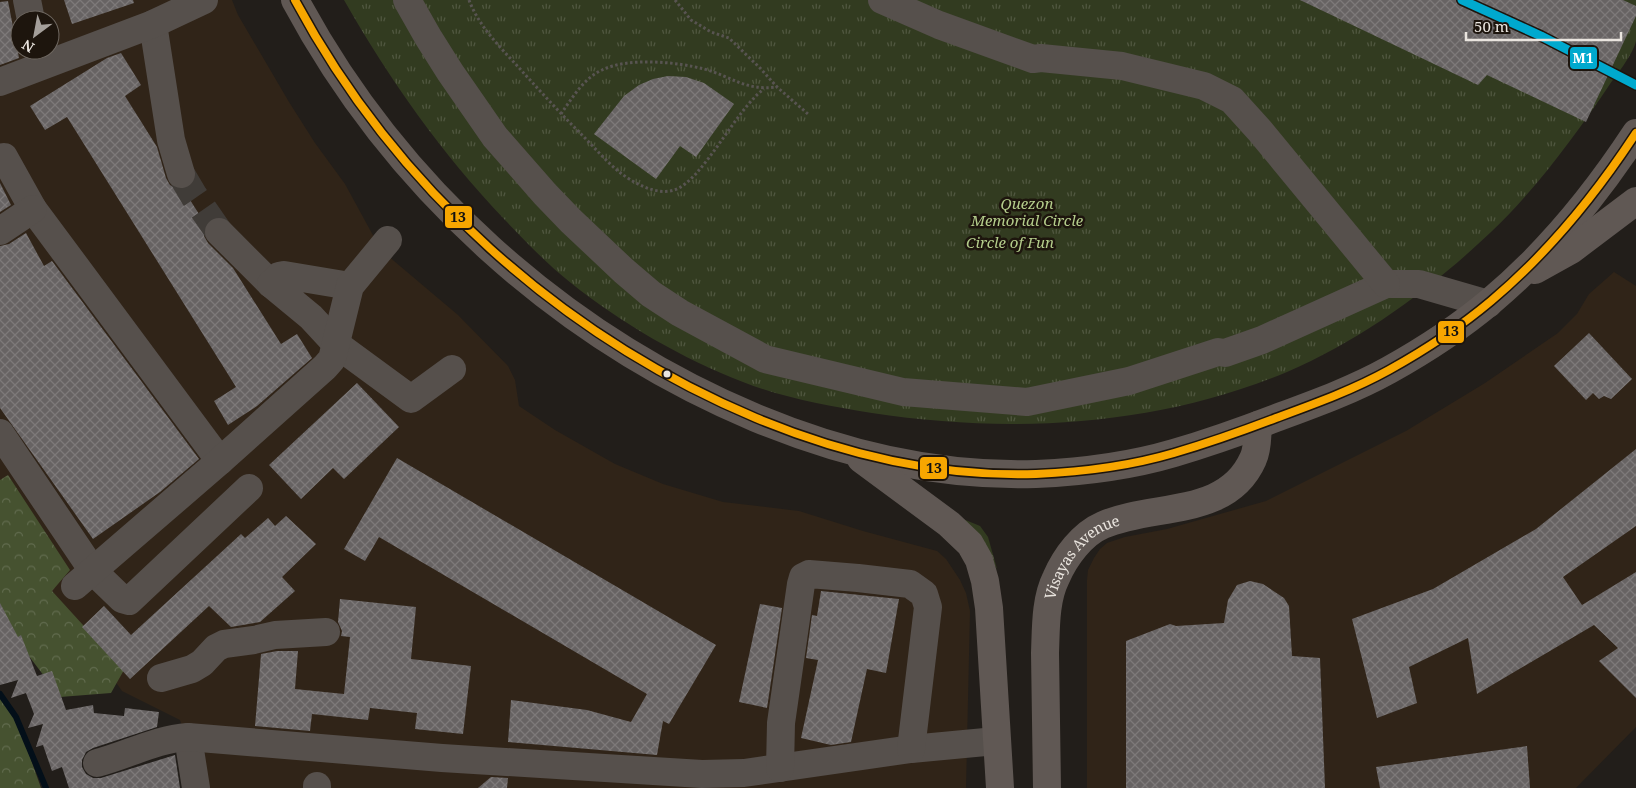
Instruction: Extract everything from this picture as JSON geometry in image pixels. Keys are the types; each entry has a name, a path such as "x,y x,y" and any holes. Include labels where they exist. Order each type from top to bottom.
{"main road":[{"path":"295,0 337,71 374,123 415,172 459,219 498,256 529,282 594,330 663,373 742,412 812,440 852,452 897,463 943,470 989,474 1036,474 1128,464 1173,453 1258,425 1331,397 1386,372 1439,340 1488,304 1508,286 1572,217 1636,133"},
{"path":"1508,286 1570,250 1636,201"},
{"name":"Visayas Avenue","path":"1047,788 1044,653 1048,606 1055,579 1066,559 1080,541 1102,525 1206,500 1227,492 1244,476 1254,457 1258,425"},
{"path":"852,452 949,524 970,544 979,560 985,581 989,608 1000,788"}],"lane":[{"path":"60,53 153,24 204,0"},
{"path":"407,0 450,72 495,137 565,214 624,271 651,294 680,314 765,359 903,392 1028,402 1129,381 1218,352 1225,353 1262,340 1386,284 1419,284 1488,304"},
{"path":"882,0 939,25 1033,59 1041,58 1122,66 1204,86 1232,100 1260,131 1386,284"},
{"path":"153,24 171,140 181,174"},
{"path":"0,82 37,60"},
{"path":"1,155 33,209 220,461"},
{"path":"0,231 33,209"},
{"path":"218,232 271,284 311,317 336,344 411,399 452,369"},
{"path":"84,579 325,367 332,359 350,286 388,240"},
{"path":"271,284 279,276 284,275 350,286"},
{"path":"0,433 84,579 122,599 129,600 249,488"},
{"path":"780,768 781,722 801,584 803,577 809,574 910,584 924,594 928,607 911,749"},
{"path":"161,678 192,669 202,664 216,648 224,644 275,635 326,632"},
{"path":"97,762 110,760 160,741 188,737 700,781 911,749 996,741"},
{"path":"188,737 196,788"}],"path":[{"path":"469,0 472,10 497,43 562,114 619,171 652,190 672,191 682,187 697,171 752,100 764,89"},
{"path":"675,0 691,20 711,32 729,38 777,87 808,114"},
{"path":"562,114 571,99 590,78 603,69 638,62 676,64 705,70 749,86 764,89 777,87"}],"shaded area":[{"path":"0,0 232,0 238,15 289,102 315,143 345,184 381,250 458,315 508,366 515,380 519,406 555,430 615,464 663,484 723,502 799,511 937,551 946,559 960,580 966,593 970,611 966,788 202,788 180,720 122,691 0,518"},
{"path":"1614,272 1636,286 1636,727 1576,788 1087,788 1087,580 1088,570 1100,549 1107,543 1125,537 1167,529 1266,501 1406,431 1485,383 1558,333 1577,314 1589,294"}],"green space":[{"name":"Quezon Memorial Circle","path":"344,0 1636,0 1636,41 1625,63 1569,142 1540,180 1508,215 1468,253 1420,293 1342,344 1287,372 1237,390 1186,405 1134,415 1082,421 1030,424 977,423 924,420 872,413 774,393 720,373 675,351 632,326 590,298 545,261 505,220 460,169 398,87"},
{"path":"8,475 70,570 52,591 124,670 111,693 60,697 0,618 0,480"},
{"path":"963,519 980,526 988,537 997,569 979,539"},
{"path":"0,694 16,717 41,788 0,788"}],"building":[{"path":"64,0 133,0 134,3 72,24"},
{"path":"1300,0 1623,0 1636,6 1636,16 1586,122 1487,75 1478,85"},
{"path":"8,1 10,11 10,60 14,60 0,65 0,2"},
{"path":"121,53 141,85 125,96 157,147 166,178 170,185 177,189 183,189 206,225 204,236 208,243 233,268 281,344 297,334 312,358 257,406 228,425 214,401 236,387 67,117 45,130 30,106 107,58"},
{"path":"668,76 686,77 704,83 734,104 696,157 680,146 656,179 594,134 624,96 639,85 653,79"},
{"path":"0,183 11,205 0,212"},
{"path":"26,233 44,266 52,261 199,459 160,492 93,539 0,408 0,246 9,244"},
{"path":"1589,333 1632,379 1611,399 1604,396 1599,399 1593,393 1586,400 1554,366"},
{"path":"357,383 399,427 344,479 333,468 301,499 269,465"},
{"path":"1636,449 1636,526 1563,577 1582,605 1636,572 1636,698 1599,661 1618,648 1594,625 1477,694 1468,638 1409,667 1417,703 1377,718 1352,619 1433,589 1536,529"},
{"path":"397,458 716,645 669,724 663,721 657,755 508,742 511,700 587,710 631,722 647,694 379,537 365,561 344,549"},
{"path":"286,516 316,544 282,577 295,591 260,622 231,627 209,606 130,679 82,627 104,606 131,635 241,534 245,538 268,518 275,526"},
{"path":"1250,581 1263,584 1284,598 1289,606 1292,656 1320,658 1325,788 1126,788 1126,641 1170,624 1176,626 1224,623 1228,600 1237,585"},
{"path":"821,591 899,599 886,673 867,669 851,742 831,745 801,738 818,660 806,658 812,615 817,616"},
{"path":"340,599 416,607 411,659 471,666 463,734 415,729 417,713 370,708 368,720 312,714 310,731 255,726 261,654 277,651 298,651 295,689 344,694 350,637 341,636 342,631 338,622"},
{"path":"0,603 18,637 21,635 37,676 52,671 66,710 93,705 94,713 124,716 125,708 159,712 157,727 86,752 82,760 82,767 86,774 93,778 101,778 175,755 180,788 69,788 62,767 52,771 43,745 36,747 43,724 28,728 34,714 26,693 11,698 18,680 0,685"},
{"path":"760,604 782,608 767,708 739,702"},
{"path":"1527,746 1530,788 1380,788 1376,767"},
{"path":"491,777 508,778 507,788 478,788"}],"waterway":[{"path":"0,694 16,717 46,788"}],"tunnel":[{"path":"181,174 219,232"}],"transit line":[{"name":"13","path":"295,0 336,68 382,133 433,193 490,248 551,299 616,344 684,384 756,418 824,443 858,453 893,461 964,472 1000,474 1053,473 1106,468 1140,461 1174,453 1238,432 1362,384 1389,370 1455,329 1512,283 1570,222 1621,156 1636,133"},
{"name":"M1","path":"1462,0 1541,36 1636,85"}],"park label":[{"name":"Circle of Fun","path":"1010,242"}]}
